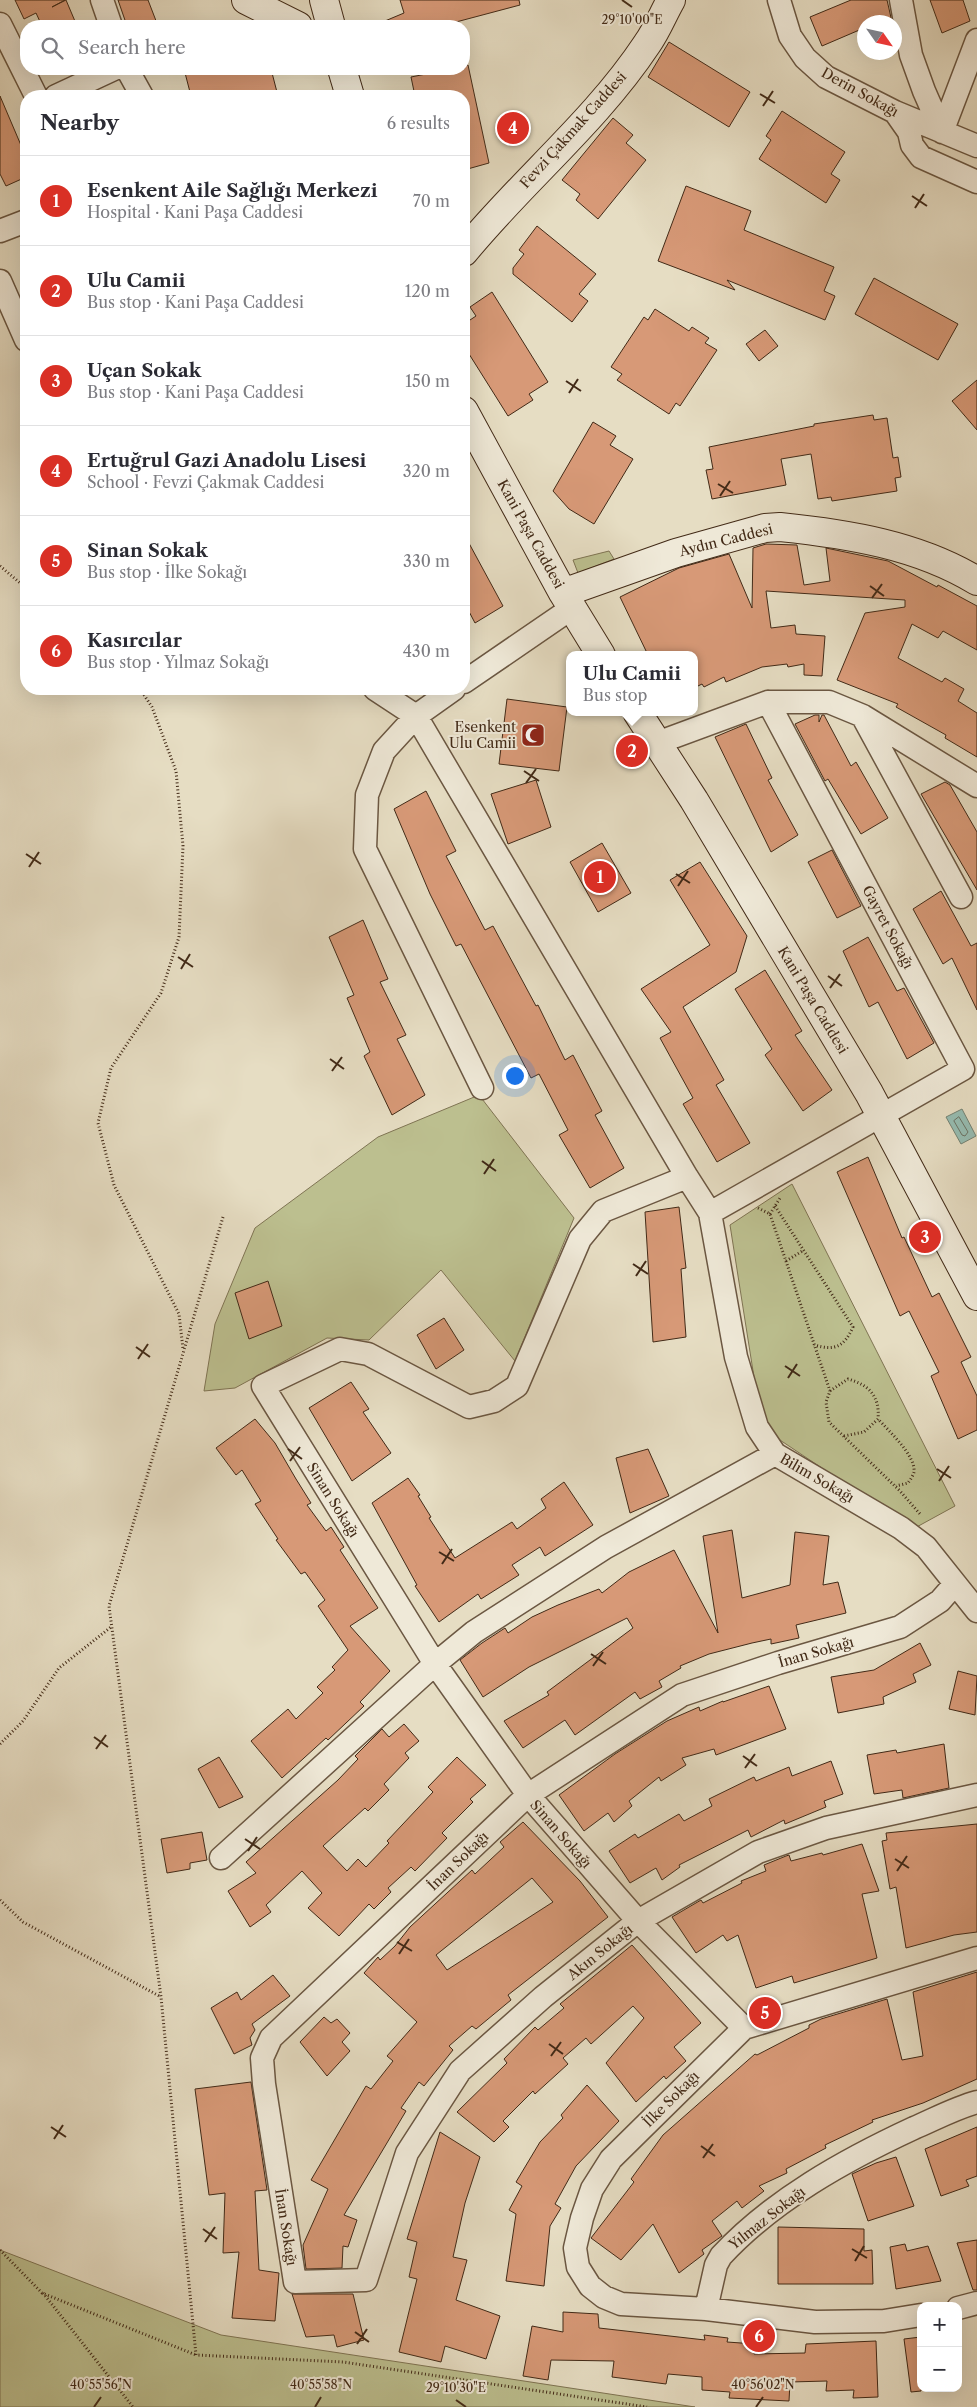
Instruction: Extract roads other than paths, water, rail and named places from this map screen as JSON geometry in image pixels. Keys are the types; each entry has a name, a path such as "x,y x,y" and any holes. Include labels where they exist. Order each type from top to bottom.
{"street":[{"path":"102,0 109,20"},
{"path":"246,0 286,20"},
{"path":"324,0 329,20"},
{"name":"Fevzi Çakmak Caddesi","path":"470,245 495,214 615,88 648,42 671,0"},
{"name":"Derin Sokağı","path":"779,0 790,36 805,58 826,77 895,112 977,146"},
{"path":"901,0 911,55 942,132"},
{"path":"0,24 20,64"},
{"path":"942,132 977,40"},
{"path":"26,75 33,90"},
{"path":"69,90 101,75"},
{"path":"130,75 139,90"},
{"path":"344,75 348,90"},
{"path":"895,112 910,132 912,145 922,157 977,182"},
{"path":"0,231 20,223"},
{"path":"0,281 20,326"},
{"name":"Kani Paşa Caddesi","path":"470,422 568,601 599,651"},
{"name":"Aydın Caddesi","path":"568,601 676,553 765,528 780,526 887,544 956,568 977,581"},
{"path":"470,677 568,601"},
{"path":"384,695 416,716 710,1213"},
{"path":"446,695 416,716 384,751 367,795 366,849 482,1088"},
{"path":"657,743 768,702 829,702 863,716 977,786"},
{"name":"Gayret Sokağı","path":"710,1213 970,1065 768,702"},
{"name":"Kani Paşa Caddesi","path":"640,716 694,800 881,1117 977,1296"},
{"path":"863,716 961,897"},
{"name":"Sinan Sokağı","path":"687,1177 603,1211 580,1239 517,1386 494,1402 469,1407 368,1354 340,1349 263,1386 435,1664 528,1795 638,1921 744,2028"},
{"name":"Bilim Sokağı","path":"710,1213 736,1357 757,1427 775,1454 901,1528 926,1547 954,1585 977,1610"},
{"path":"221,1858 435,1664 474,1632 606,1547 775,1454"},
{"name":"İnan Sokağı","path":"366,2280 295,2282 264,2084 262,2058 271,2038 528,1795 682,1695 778,1663 900,1627 940,1601 954,1585"},
{"name":"Akın Sokağı","path":"366,2280 407,2153 460,2071 543,1997 638,1921 758,1852 826,1828 977,1795"},
{"name":"İlke Sokağı","path":"706,2309 621,2304 604,2297 590,2286 578,2268 575,2248 582,2218 592,2189 611,2159 744,2028 977,1958"},
{"name":"Yılmaz Sokağı","path":"706,2309 716,2265 721,2256 790,2196 880,2144 960,2107 977,2102"},
{"path":"962,2307 977,2303"},
{"path":"706,2309 815,2322 884,2321 917,2316"}],"water":[{"path":"962,1109 976,1136 961,1144 946,1117"}],"place":[{"name":"Ertuğrul Gazi Anadolu Lisesi","path":"513,128"},
{"name":"Esenkent Ulu Camii","path":"533,735"},
{"name":"Ulu Camii","path":"632,751"},
{"name":"Esenkent Aile Sağlığı Merkezi","path":"600,877"},
{"name":"Uçan Sokak","path":"925,1237"},
{"name":"Sinan Sokak","path":"765,2013"},
{"name":"Kasırcılar","path":"759,2336"}]}
